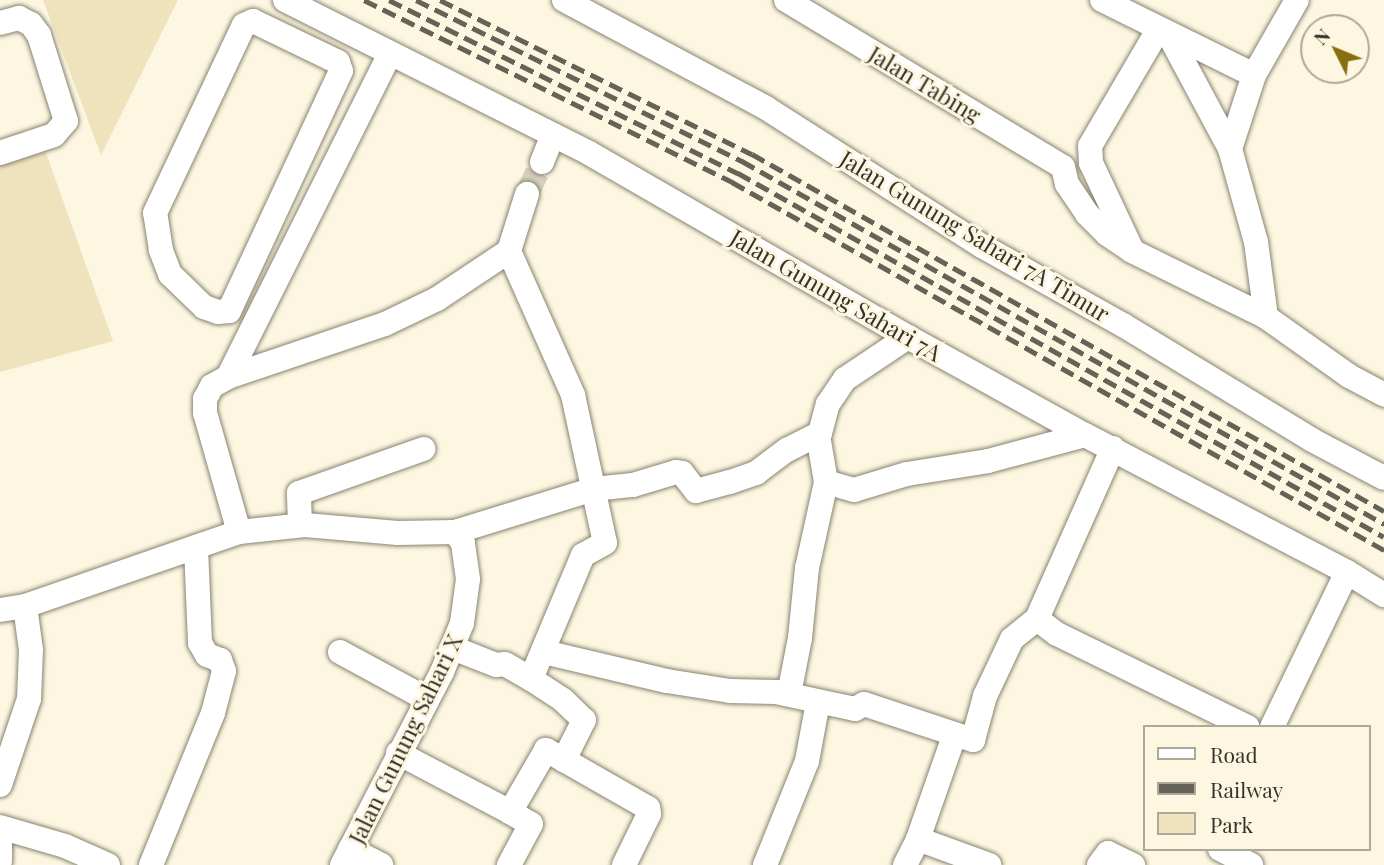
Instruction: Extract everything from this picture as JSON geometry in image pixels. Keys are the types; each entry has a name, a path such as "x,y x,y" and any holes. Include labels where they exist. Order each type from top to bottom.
{"street":[{"name":"Jalan Gunung Sahari 7A","path":"285,0 553,135 1085,435 1347,572 1384,595"},
{"name":"Jalan Gunung Sahari 7A Timur","path":"564,0 766,108 982,246 1123,325 1312,440 1384,478"},
{"name":"Jalan Tabing","path":"786,0 1063,167"},
{"path":"1102,0 1254,75"},
{"path":"1230,149 1254,75 1297,0"},
{"path":"298,43 313,14"},
{"path":"0,23 19,18 31,24 39,35 66,121 54,135 0,153"},
{"path":"253,21 298,43 338,62 341,71 229,311 218,312 204,307 170,274 161,250 155,212 244,25 253,21"},
{"path":"1132,251 1091,163 1090,146 1163,32"},
{"path":"1163,32 1230,149 1256,242 1266,317"},
{"path":"228,377 390,53"},
{"path":"542,162 553,135"},
{"path":"1091,163 1063,167 1067,184 1087,214 1107,234 1132,251 1266,317 1349,376 1384,395"},
{"path":"239,531 205,414 205,399 212,386 228,377 385,324 437,299 509,251 527,194"},
{"path":"509,251 573,395 605,545 583,555 531,679"},
{"path":"0,610 25,606 239,531 300,525 398,533 455,532 594,489 633,485 679,472 694,490 700,491 756,473 787,450 818,435 828,404 845,379 908,337"},
{"path":"789,694 800,638 807,568 826,482 818,435"},
{"path":"826,482 854,490 907,474 988,461 1085,435"},
{"path":"300,525 299,494 423,449"},
{"path":"544,652 667,681 730,691 789,694 855,709 864,704 954,736 973,740 985,696 1013,639 1037,619 1113,449"},
{"name":"Jalan Gunung Sahari X","path":"346,857 453,648 465,612 468,579 463,543 455,532"},
{"path":"151,865 213,713 224,671 220,660 207,655 200,643 196,547"},
{"path":"1273,725 1347,572"},
{"path":"0,785 29,699 31,650 25,606"},
{"path":"1037,619 1057,634 1244,725"},
{"path":"453,648 496,665 505,664 531,679 583,717 564,760"},
{"path":"340,652 427,699"},
{"path":"769,864 807,761 818,702"},
{"path":"905,865 918,839 954,736"},
{"path":"510,812 546,750 648,808 649,814 624,865"},
{"path":"398,753 531,824 509,865"},
{"path":"0,827 65,846 108,865"},
{"path":"918,839 989,865"},
{"path":"0,844 0,861"},
{"path":"1224,851 1251,865"},
{"path":"1099,865 1108,853 1133,865"},
{"path":"346,857 381,865"}],"green space":[{"path":"43,0 178,0 101,155"},
{"path":"41,139 113,341 0,372 0,151"}],"tunnel":[{"path":"527,194 542,162"}],"railway":[{"path":"364,0 732,182 1384,550"},
{"path":"389,0 738,173 1384,537"},
{"path":"416,0 742,161 1384,524"},
{"path":"440,0 752,154 1384,511"}]}
